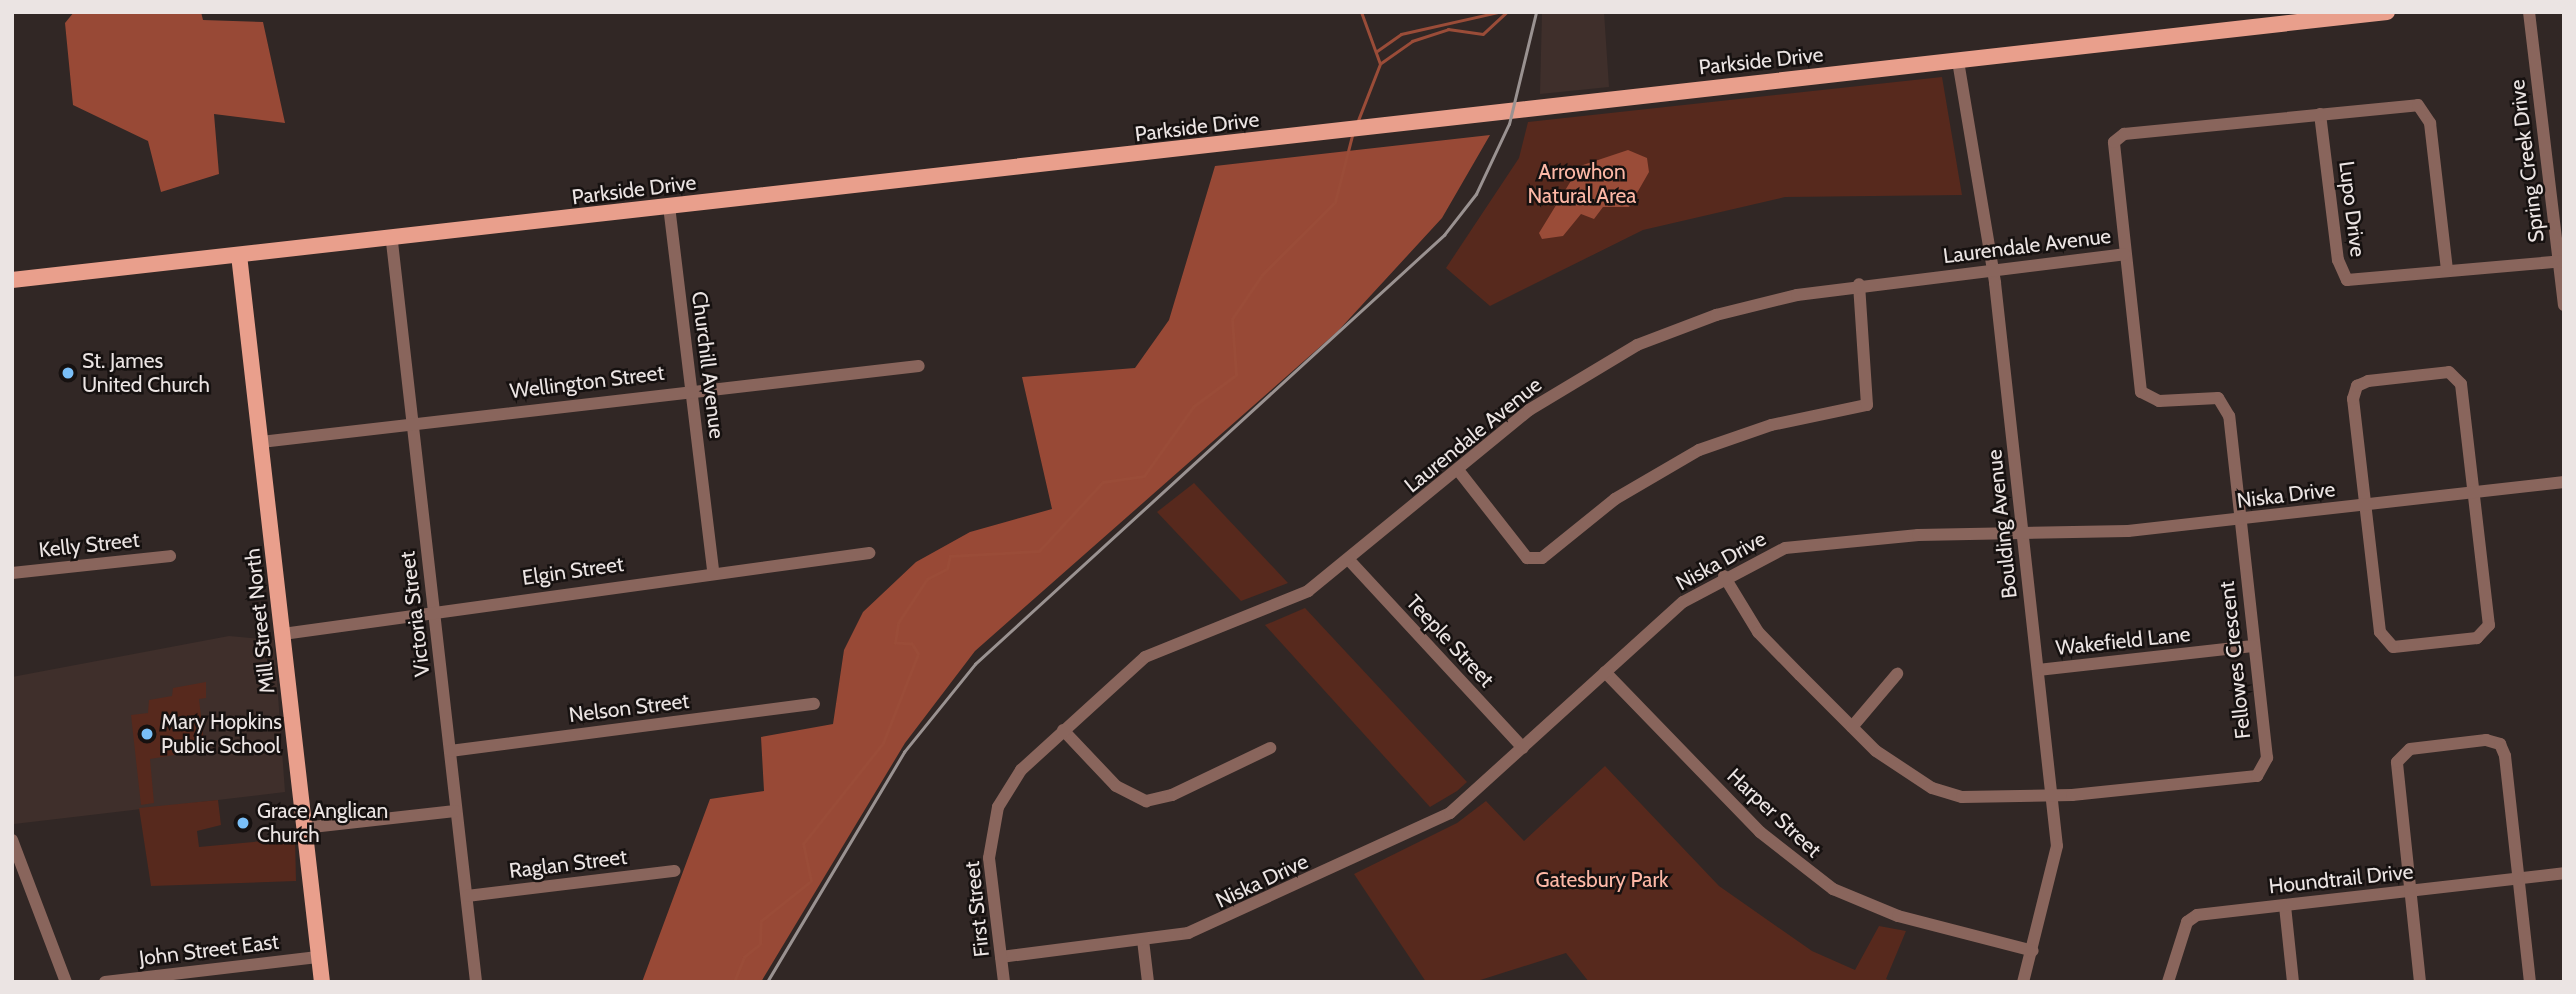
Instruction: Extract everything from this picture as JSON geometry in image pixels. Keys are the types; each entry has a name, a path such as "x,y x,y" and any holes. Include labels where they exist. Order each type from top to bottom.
{"main road":[{"name":"Parkside Drive","path":"12,280 239,255 392,242 669,206 1958,61 2291,18 2387,12"},
{"name":"Mill Street North","path":"239,255 322,982"}],"street":[{"name":"Spring Creek Drive","path":"2529,12 2561,261 2564,305"},
{"name":"Boulding Avenue","path":"1958,61 1992,268 2052,796 2056,860 2023,982"},
{"path":"2320,114 2409,103 2424,109 2447,271"},
{"name":"Lupo Drive","path":"2320,114 2342,274 2356,282 2561,261"},
{"name":"Fellowes Crescent","path":"1724,576 1758,632 1852,727 1887,760 1945,793 2052,796 2257,776 2267,758 2223,402 2211,396 2151,401 2141,392 2112,152 2117,138 2320,114"},
{"name":"Churchill Avenue","path":"669,206 713,572"},
{"name":"Victoria Street","path":"392,242 476,982"},
{"name":"Laurendale Avenue","path":"991,832 1009,786 1063,730 1159,648 1285,604 1349,560 1529,410 1637,345 1716,315 1859,284 2124,254"},
{"path":"1458,470 1527,558 1542,558 1615,499 1699,450 1771,425 1867,405 1859,284"},
{"name":"Wellington Street","path":"261,442 692,388 919,366"},
{"path":"2449,372 2458,377 2488,627 2477,638 2391,646 2381,635 2366,505 2353,399 2357,386 2368,381 2449,372"},
{"name":"Niska Drive","path":"1001,957 1143,940 1227,920 1450,813 1683,602 1724,576 1785,548 1837,539 2022,534 2239,520 2564,482"},
{"name":"Elgin Street","path":"283,634 434,609 869,553"},
{"name":"Kelly Street","path":"12,573 170,556"},
{"name":"Teeple Street","path":"1349,560 1523,748"},
{"name":"Wakefield Lane","path":"2038,670 2253,646"},
{"name":"Harper Street","path":"1605,672 1760,832 1833,890 1898,916 2033,951"},
{"path":"1852,727 1898,674"},
{"name":"Nelson Street","path":"450,751 814,704"},
{"path":"1063,730 1116,786 1146,801 1172,796 1270,748"},
{"path":"2420,982 2397,762 2405,751 2486,740 2503,749 2530,982"},
{"path":"303,828 455,811"},
{"name":"First Street","path":"991,832 1004,982"},
{"path":"12,840 66,982"},
{"name":"Raglan Street","path":"467,896 675,871"},
{"name":"Houndtrail Drive","path":"2168,982 2191,918 2564,873"},
{"path":"2285,906 2293,982"},
{"path":"1143,940 1148,982"},
{"name":"John Street East","path":"105,982 318,957"}],"shaded area":[{"path":"74,12 201,12 203,20 263,22 285,123 214,114 219,174 161,192 148,141 73,105 65,23"},
{"path":"1542,12 1604,12 1609,87 1540,94"},
{"path":"1490,135 1442,218 1338,331 975,651 905,743 761,982 642,982 710,799 764,791 761,737 833,724 844,650 863,612 916,562 970,532 1052,509 1022,377 1135,368 1169,320 1215,166"},
{"path":"1628,150 1647,158 1649,172 1629,207 1603,207 1594,219 1581,214 1563,236 1542,239 1539,233 1580,166"},
{"name":"Mary Hopkins Public School","path":"229,636 274,640 285,792 14,824 12,677"}],"green space":[{"name":"Arrowhon Natural Area","path":"1942,77 1962,195 1785,197 1643,230 1490,306 1446,268 1519,158 1528,122"},
{"path":"1194,483 1288,583 1241,601 1157,512"},
{"path":"1305,608 1467,782 1457,791 1430,807 1265,625"},
{"path":"206,682 206,698 199,699 205,750 150,759 154,803 141,805 131,715 148,713 149,700 172,696 173,688"},
{"name":"Gatesbury Park","path":"1605,766 1719,886 1812,951 1855,970 1879,926 1906,931 1886,979 1893,982 1589,982 1566,953 1474,982 1426,982 1354,874 1457,823 1486,801 1524,841"},
{"path":"218,800 221,825 197,831 199,847 295,838 296,881 151,886 139,808"}],"waterway":[{"path":"1357,123 1380,64 1361,12"},
{"path":"1377,51 1401,34 1499,12"},
{"path":"1381,63 1412,41 1448,29 1483,34 1507,12"},
{"path":"734,982 744,957 760,944 761,921 811,881 803,844 883,743 918,654 912,644 895,643 898,623 927,579 947,569 950,556 1039,551 1103,482 1144,476 1194,406 1236,375 1232,319 1262,275 1335,202 1352,136"}],"railway":[{"path":"767,982 904,752 975,664 1444,235 1476,194 1509,124 1536,12"}],"place":[{"name":"St. James United Church","path":"68,373"},
{"name":"Mary Hopkins Public School","path":"147,734"},
{"name":"Grace Anglican Church","path":"243,823"}]}
